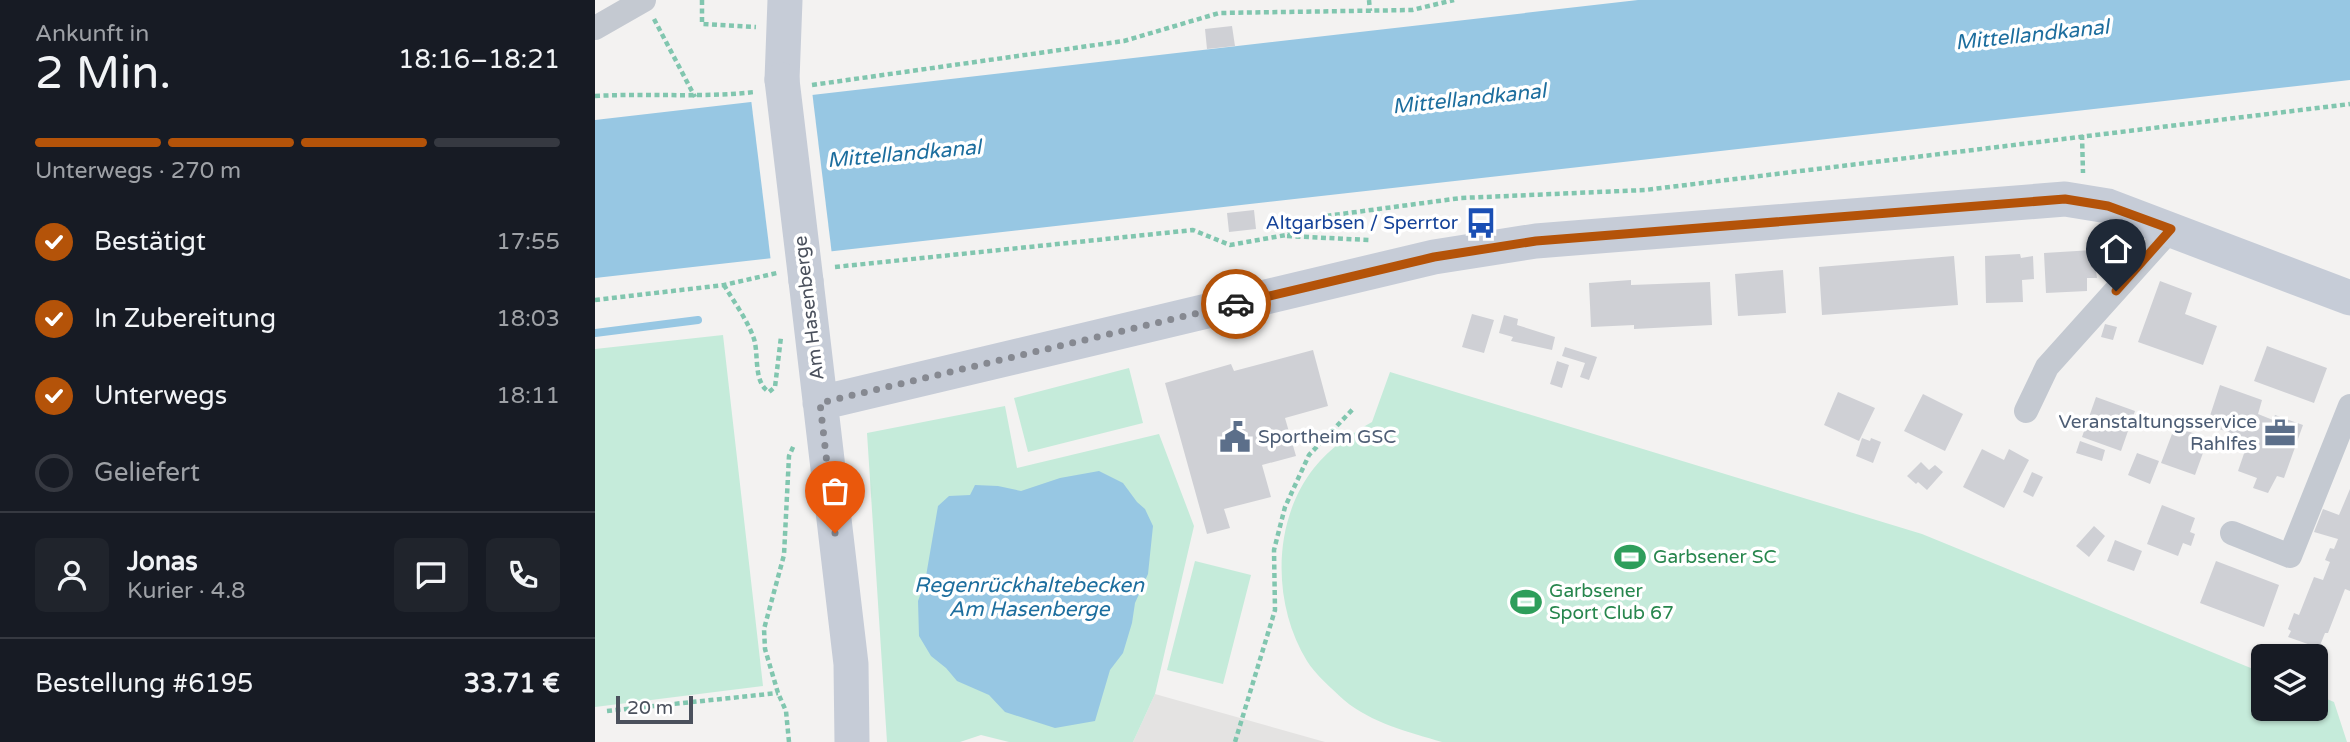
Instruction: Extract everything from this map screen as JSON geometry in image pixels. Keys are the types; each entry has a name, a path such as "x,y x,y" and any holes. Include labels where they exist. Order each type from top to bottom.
{"street":[{"path":"595,28 644,0"},
{"name":"Am Hasenberge","path":"785,0 799,83 807,273 851,664 852,742"},
{"path":"820,403 1434,257 1536,241 2065,199 2108,206 2350,298"},
{"path":"2026,411 2047,367 2171,229"},
{"path":"2232,533 2290,556 2350,406"}],"path":[{"path":"644,0 695,97"},
{"path":"702,0 702,24 757,27"},
{"path":"1369,0 1370,12"},
{"path":"799,83 1124,41 1219,13 1412,10 1454,0"},
{"path":"595,96 723,96"},
{"path":"595,300 725,285 761,275 807,273 1193,230 1230,245 1286,236 1326,216 1461,198 1645,190 2350,104"},
{"path":"1286,236 1360,240"},
{"path":"725,285 754,339 758,374 764,389 769,392 775,387 783,331"},
{"path":"1235,742 1275,610 1273,550 1285,507 1309,455 1353,409"},
{"path":"789,742 786,711 765,649 764,629 784,555 789,456 797,438"},
{"path":"607,711 778,693"}],"shaded area":[{"path":"1155,694 1325,742 1133,742"}],"green space":[{"path":"723,335 763,686 595,707 595,349"},
{"path":"1129,368 1143,423 1028,452 1014,398"},
{"name":"Garbsener SC","path":"1390,372 1922,534 2251,668 2251,721 2328,721 2328,699 2334,702 2347,742 1442,742 1391,726 1366,715 1344,700 1307,661 1287,614 1283,589 1284,537 1290,512 1300,489 1327,454 1372,422"},
{"path":"1005,406 1017,468 1159,434 1194,526 1155,694 1133,742 1009,742 981,735 960,742 887,742 867,433"},
{"path":"1195,561 1251,575 1223,684 1167,670"}],"water":[{"name":"Mittellandkanal","path":"1638,0 2350,0 2350,80 595,278 595,120"},
{"name":"Regenrückhaltebecken Am Hasenberge","path":"1099,471 1123,483 1145,509 1153,526 1148,574 1135,603 1123,653 1110,670 1095,721 1055,728 1005,712 989,695 957,681 931,656 919,636 918,601 925,582 938,506 949,496 970,495 975,485 1021,491 1060,478"}],"pier":[{"path":"812,91 832,255 771,262 751,99"}],"building":[{"path":"1232,26 1235,46 1207,49 1205,29"},
{"path":"1254,210 1256,229 1229,232 1227,213"},
{"path":"2101,239 2117,244 2113,258 2096,254"},
{"path":"2093,250 2097,278 2087,278 2087,291 2046,293 2044,253"},
{"path":"2020,254 2021,258 2033,256 2034,279 2022,280 2023,302 1986,303 1985,256"},
{"path":"1954,256 1958,305 1822,315 1819,267"},
{"path":"1783,270 1786,313 1738,316 1735,274"},
{"path":"1631,280 1631,285 1710,282 1712,325 1634,329 1634,325 1591,327 1589,283"},
{"path":"2160,281 2192,293 2185,314 2217,326 2203,365 2138,342"},
{"path":"1472,314 1494,320 1484,353 1462,347"},
{"path":"1504,315 1518,319 1517,325 1555,337 1552,350 1511,341 1513,337 1499,333"},
{"path":"2105,324 2117,327 2113,340 2101,337"},
{"path":"2267,346 2327,368 2314,403 2254,381"},
{"path":"1565,347 1597,357 1589,380 1580,377 1585,363 1562,356"},
{"name":"Sportheim GSC","path":"1313,350 1328,406 1285,418 1296,456 1262,465 1271,497 1224,509 1230,528 1207,534 1165,383 1231,364 1234,371"},
{"path":"1557,361 1569,365 1562,388 1550,384"},
{"path":"2220,385 2262,400 2258,414 2273,420 2275,415 2303,425 2284,478 2277,476 2268,493 2253,488 2257,478 2238,471 2249,439 2207,425"},
{"path":"1838,392 1875,408 1859,441 1824,425"},
{"path":"1923,394 1963,414 1945,451 1904,431"},
{"path":"2096,397 2135,411 2121,451 2082,437"},
{"path":"2175,426 2208,439 2195,475 2161,463"},
{"path":"1862,438 1881,442 1873,463 1856,456"},
{"path":"2080,441 2105,450 2102,461 2076,453"},
{"path":"1982,449 2004,460 2009,449 2029,460 2004,508 1963,487"},
{"path":"2137,453 2159,461 2150,484 2128,475"},
{"path":"1921,462 1929,470 1935,465 1943,472 1927,490 1907,476"},
{"path":"2032,472 2043,477 2033,497 2023,492"},
{"path":"2350,489 2350,591 2345,589 2328,633 2325,633 2321,644 2308,644 2288,637 2291,631 2288,629 2294,613 2299,615 2314,577 2323,580 2330,562 2325,560 2338,539 2314,532 2323,509 2339,515"},
{"path":"2162,505 2195,518 2190,532 2195,534 2191,546 2183,543 2178,556 2147,544"},
{"path":"2094,526 2105,536 2089,557 2076,546"},
{"path":"2115,540 2142,551 2134,571 2107,561"},
{"path":"2216,561 2279,585 2264,627 2200,603"}],"waterway":[{"path":"595,333 698,320"}],"way so far":[{"path":"835,533 820,403 1236,304"}],"place":[{"name":"Altgarbsen / Sperrtor","path":"1481,223"},
{"name":"Veranstaltungsservice Rahlfes","path":"2280,433"},
{"name":"Sportheim GSC","path":"1235,437"},
{"name":"Garbsener SC","path":"1630,557"},
{"name":"Garbsener Sport Club 67","path":"1526,602"}],"route":[{"path":"1236,304 1381,268 1536,241 2065,199 2108,206 2171,229 2116,291"}]}
